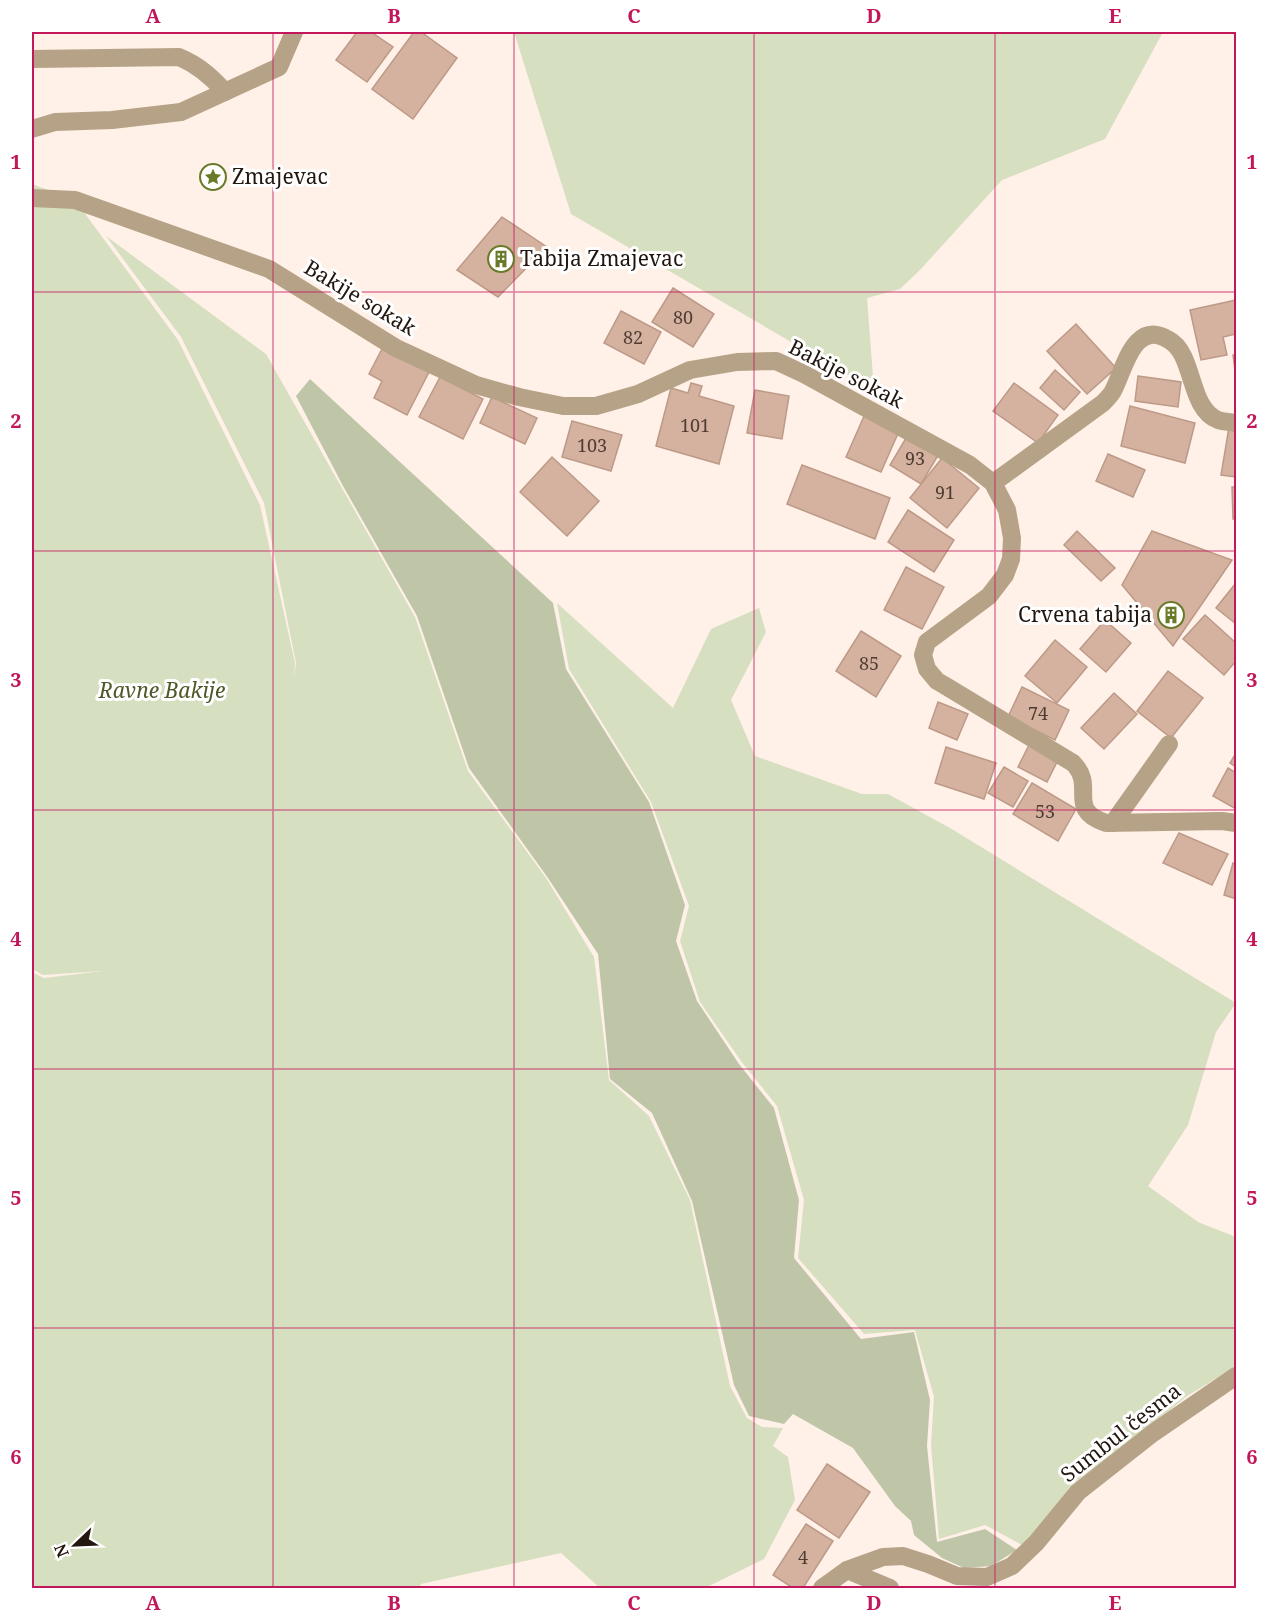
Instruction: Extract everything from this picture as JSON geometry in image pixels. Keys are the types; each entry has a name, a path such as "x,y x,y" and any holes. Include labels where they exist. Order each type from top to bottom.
{"street":[{"path":"32,129 55,122 112,120 181,112 279,67 294,32"},
{"path":"32,59 179,57 194,63 212,77 225,92"},
{"name":"Bakije sokak","path":"32,198 75,200 269,269 396,348 476,385 519,397 563,406 596,406 638,394 690,370 737,362 776,361 804,374 970,465 993,483 1007,510 1012,544 1009,567 1000,582 989,596 927,642 923,655 927,669 937,681 1073,763 1080,770 1083,780 1082,799 1088,814 1094,819 1113,823 1222,820 1236,823"},
{"path":"993,483 1103,403 1115,388 1125,361 1143,337 1155,335 1170,340 1181,352 1204,408 1217,420 1236,423"},
{"path":"1113,823 1169,744"},
{"name":"Sumbul česma","path":"822,1588 847,1570 883,1557 903,1556 957,1576 987,1577 1012,1566 1036,1543 1078,1492 1153,1433 1236,1376"},
{"path":"847,1570 890,1588"}],"green space":[{"path":"514,32 1163,32 1105,139 1002,180 900,289 867,298 874,390 571,214"},
{"name":"Ravne Bakije","path":"32,184 75,200 178,340 260,505 295,663 294,678 296,663 264,503 181,337 106,236 266,354 415,617 468,771 546,878 594,957 609,1080 649,1116 690,1200 730,1386 747,1418 762,1427 783,1428 773,1446 788,1457 795,1500 764,1559 705,1588 600,1588 561,1553 421,1584 419,1588 32,1588 32,972 44,978 103,971 43,975 32,969"},
{"path":"310,379 553,603 566,669 649,802 685,905 676,941 697,1001 739,1064 774,1108 799,1200 794,1258 861,1339 914,1332 930,1400 927,1446 937,1542 985,1529 1017,1550 991,1566 964,1568 942,1558 914,1535 911,1521 895,1506 853,1448 793,1414 784,1424 749,1416 734,1385 692,1201 652,1113 610,1079 598,954 548,878 469,768 417,616 343,486 296,396"},
{"path":"557,603 673,708 711,629 759,608 766,632 731,700 755,756 862,794 888,794 950,828 1236,1003 1216,1032 1188,1125 1148,1186 1198,1222 1236,1237 1236,1368 1187,1396 1073,1484 1024,1546 985,1525 939,1539 931,1445 934,1397 915,1330 864,1334 798,1258 804,1200 777,1106 741,1061 700,1002 680,941 689,906 651,802 569,669"}],"building":[{"path":"357,32 371,32 393,47 367,82 336,60"},
{"path":"414,32 421,32 457,58 413,119 372,89"},
{"name":"Tabija Zmajevac","path":"502,217 547,247 498,297 457,270"},
{"path":"673,288 714,314 693,347 652,322"},
{"path":"1236,300 1236,334 1223,337 1227,355 1201,360 1190,310"},
{"path":"621,311 661,332 644,364 604,343"},
{"path":"1076,324 1116,368 1087,394 1047,351"},
{"path":"383,347 429,372 407,415 374,398 382,381 369,374"},
{"path":"1233,355 1236,355 1236,378"},
{"path":"1055,370 1080,392 1064,410 1040,388"},
{"path":"1138,376 1181,382 1178,407 1135,401"},
{"path":"440,377 483,399 463,439 419,417"},
{"path":"691,383 702,386 699,396 734,406 719,464 656,446 671,388 688,393"},
{"path":"1014,383 1058,415 1038,443 993,411"},
{"path":"755,390 789,396 782,439 747,433"},
{"path":"492,397 537,418 525,444 480,423"},
{"path":"1130,406 1195,423 1185,463 1121,446"},
{"path":"865,414 900,429 881,472 846,457"},
{"path":"572,421 622,435 611,471 562,457"},
{"path":"1229,427 1236,428 1236,477 1221,475"},
{"path":"909,433 940,452 921,484 890,465"},
{"path":"1108,454 1145,470 1133,497 1096,481"},
{"path":"552,457 599,501 567,536 520,492"},
{"path":"942,458 979,488 947,528 910,498"},
{"path":"802,465 890,498 875,539 787,504"},
{"path":"1232,487 1236,487 1236,519 1233,519"},
{"path":"908,510 954,540 934,572 888,542"},
{"path":"1077,531 1115,568 1101,581 1064,545"},
{"name":"Crvena tabija","path":"1152,531 1232,560 1173,646 1122,585"},
{"path":"906,567 944,587 922,629 884,610"},
{"path":"1236,583 1236,624 1216,608"},
{"path":"1205,615 1236,643 1236,661 1224,675 1183,639"},
{"path":"1105,620 1131,643 1106,672 1080,649"},
{"path":"861,631 901,656 876,697 836,671"},
{"path":"1055,640 1087,667 1057,703 1025,676"},
{"path":"1168,671 1203,698 1171,738 1137,711"},
{"path":"1022,687 1069,710 1055,740 1008,717"},
{"path":"1114,693 1137,714 1104,749 1081,728"},
{"path":"938,702 968,714 957,740 929,728"},
{"path":"1029,745 1058,760 1047,782 1018,767"},
{"path":"946,747 996,763 984,799 935,783"},
{"path":"1236,753 1236,767 1230,763"},
{"path":"1004,767 1028,781 1013,807 988,793"},
{"path":"1228,768 1236,773 1236,809 1213,796"},
{"path":"1032,783 1076,809 1058,841 1013,814"},
{"path":"1179,833 1228,854 1212,885 1163,863"},
{"path":"1233,863 1236,865 1236,899 1224,895"},
{"path":"827,1464 870,1492 839,1538 797,1510"},
{"path":"806,1524 833,1541 803,1588 793,1588 773,1575"}],"place":[{"name":"Zmajevac","path":"213,177"},
{"name":"Tabija Zmajevac","path":"501,259"},
{"name":"Crvena tabija","path":"1171,615"}]}
